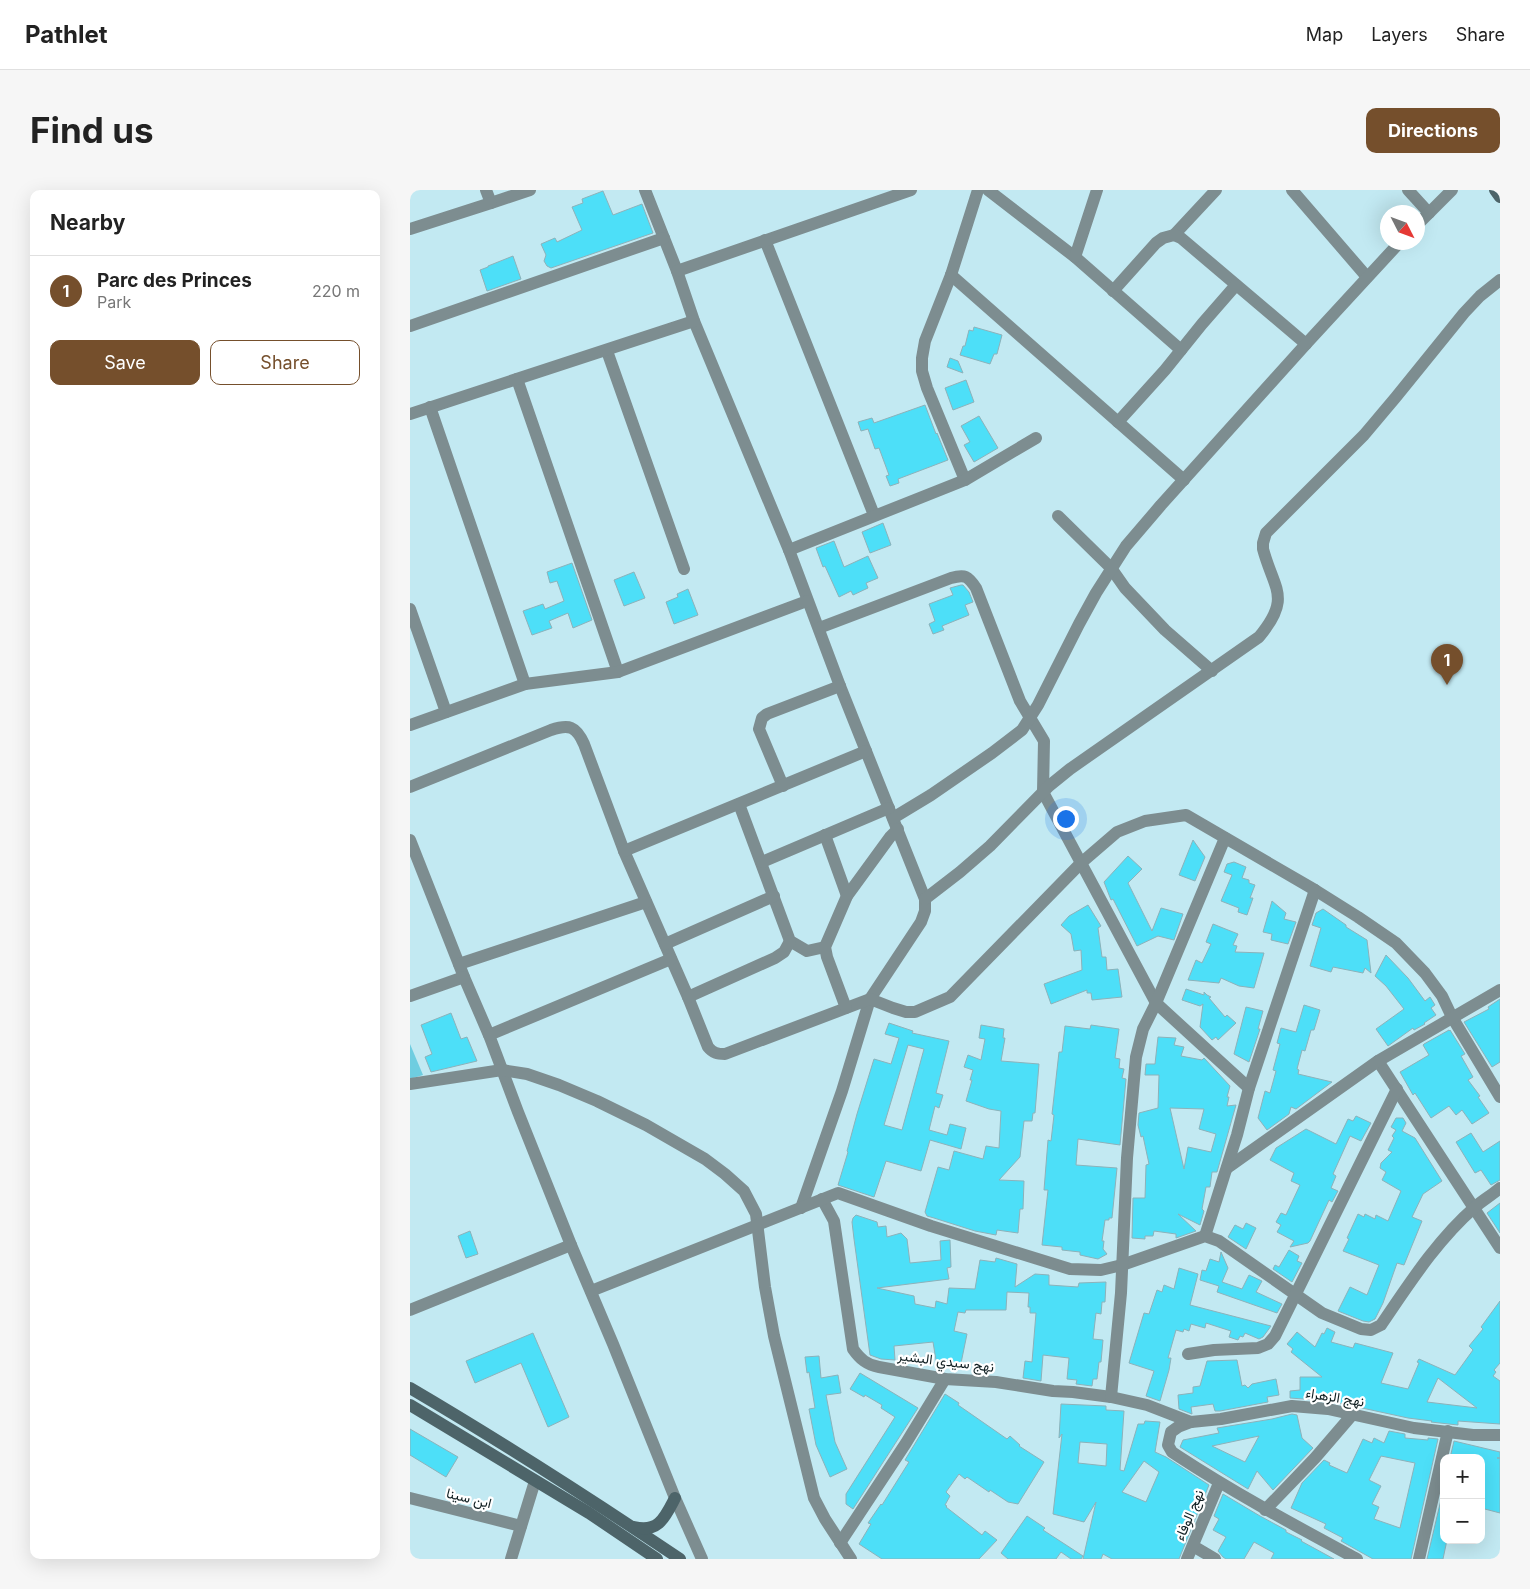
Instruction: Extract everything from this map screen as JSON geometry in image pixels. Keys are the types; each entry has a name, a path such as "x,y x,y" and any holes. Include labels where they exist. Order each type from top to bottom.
{"main road":[{"path":"1495,190 1500,197"},
{"path":"410,1388 472,1425 680,1559"},
{"path":"410,1405 588,1513 657,1559"},
{"path":"631,1526 643,1529 654,1526 666,1517 675,1498"}],"street":[{"path":"486,190 491,203"},
{"path":"410,229 530,190"},
{"path":"645,190 677,271 694,321 789,550 806,601 819,628 840,686 925,899 925,911 921,922 870,1000 842,1090 801,1208"},
{"path":"677,271 911,190"},
{"path":"965,480 927,388 922,371 922,358 925,342 951,275 978,190"},
{"path":"988,190 1075,257 1181,350"},
{"path":"1075,257 1097,190"},
{"path":"1114,291 1156,243 1163,238 1174,235 1216,190"},
{"path":"1292,190 1367,277"},
{"path":"1408,190 1428,213"},
{"path":"1425,216 1452,190"},
{"path":"1174,235 1181,238 1306,344"},
{"path":"410,326 664,238"},
{"path":"765,240 874,515"},
{"path":"762,862 825,836 893,818 931,795 1022,730 1038,705 1078,624 1112,568 1136,534 1392,250"},
{"path":"951,275 1184,480"},
{"path":"925,899 990,846 1043,792 1070,769 1212,671 1259,636 1271,622 1278,600 1278,592 1264,553 1263,543 1266,533 1364,435 1464,313 1480,296 1500,280"},
{"path":"1118,422 1165,370 1236,285"},
{"path":"410,414 694,321"},
{"path":"607,350 684,569"},
{"path":"517,379 618,672"},
{"path":"430,407 525,684"},
{"path":"789,550 965,480 1036,438"},
{"path":"1058,516 1112,568 1124,588 1165,630 1212,671"},
{"path":"819,628 960,575 966,576 972,581 1020,701 1044,741 1043,792 1156,1003 1250,1088"},
{"path":"410,725 525,684 618,672 806,601"},
{"path":"410,609 446,712"},
{"path":"783,786 759,729 762,718 767,714 840,686"},
{"path":"410,787 550,730 564,726 574,729 580,735 584,744 624,851 708,1047 717,1054 726,1054 870,1000 906,1012 915,1012 950,997 1081,863 1117,832 1145,821 1186,815 1315,890 1396,943 1425,973 1442,996 1452,1017 1500,1097"},
{"path":"624,851 866,751"},
{"path":"739,804 790,941 806,951 825,946"},
{"path":"846,1008 827,957 825,946 848,896 890,838 893,818"},
{"path":"825,836 848,896"},
{"path":"1111,1397 1121,1293 1128,1158 1136,1057 1143,1030 1225,838"},
{"path":"410,840 464,978 490,1036 571,1245 702,1559"},
{"path":"1204,1236 1315,890"},
{"path":"665,944 774,896"},
{"path":"459,964 646,902"},
{"path":"688,997 775,958 784,952 790,941"},
{"path":"490,1036 671,959"},
{"path":"410,996 464,978"},
{"path":"1227,1168 1378,1061 1500,990"},
{"path":"1378,1061 1500,1248"},
{"path":"410,1084 502,1070 527,1074 597,1101 646,1125 705,1159 744,1191 756,1214 765,1287 774,1336 810,1484 818,1505 851,1559"},
{"path":"1188,1354 1214,1350 1258,1348 1272,1341 1397,1089"},
{"path":"591,1291 838,1193 931,1226 1070,1269 1101,1270 1122,1265 1204,1236 1219,1241 1322,1312 1361,1329 1371,1330 1381,1325 1427,1259 1454,1227 1475,1207 1500,1188"},
{"name":"نهج سيدي البشير","path":"822,1199 834,1221 854,1349 858,1356 871,1366 945,1379 988,1381 1053,1391 1111,1397 1147,1405 1191,1422"},
{"path":"410,1310 571,1245"},
{"path":"840,1543 906,1443 945,1379"},
{"name":"نهج الزهراء","path":"1219,1483 1172,1452 1168,1445 1169,1434 1178,1427 1191,1422 1221,1419 1292,1406 1328,1409 1414,1428 1500,1435"},
{"path":"1265,1510 1315,1458 1352,1415"},
{"path":"1419,1559 1448,1432"},
{"path":"512,1559 536,1481"},
{"path":"1219,1483 1357,1559"},
{"name":"نهج الوفاء","path":"1187,1559 1219,1483"},
{"name":"ابن سينا","path":"410,1498 521,1526"},
{"path":"1192,1546 1216,1559"}],"shaded area":[{"path":"410,1044 423,1075 410,1079"}],"building":[{"path":"603,191 613,215 642,204 653,233 551,268 547,266 544,261 546,255 541,244 555,238 557,242 582,230 572,207 583,203 582,199"},
{"path":"513,256 521,279 487,291 480,270"},
{"path":"974,327 1002,335 997,354 994,354 990,364 960,355 963,346 965,346 969,330 973,331"},
{"path":"950,358 958,361 963,373 947,367"},
{"path":"966,380 974,402 953,410 945,388"},
{"path":"925,405 948,460 898,479 899,483 890,486 886,476 889,475 879,448 875,449 868,429 861,431 858,422 872,418 874,423"},
{"path":"979,416 998,448 974,462 964,445 970,442 961,426"},
{"path":"883,523 891,545 870,553 862,532"},
{"path":"834,541 844,567 868,556 878,578 866,583 868,588 853,595 851,591 839,597 825,566 823,567 816,548"},
{"path":"572,563 592,620 573,628 568,613 549,621 552,628 532,635 523,611 543,604 545,609 564,601 557,581 550,583 547,572"},
{"path":"634,572 645,598 624,606 614,580"},
{"path":"961,585 969,592 973,602 965,605 969,615 942,626 944,630 933,634 929,624 935,621 929,604 953,595 950,588"},
{"path":"688,589 698,615 674,624 666,602 678,597 677,594"},
{"path":"1193,840 1205,857 1195,881 1179,875"},
{"path":"1128,856 1142,869 1128,883 1152,931 1161,908 1183,914 1174,940 1158,936 1137,946 1113,899 1111,900 1104,882"},
{"path":"1234,862 1246,867 1242,878 1249,880 1249,883 1255,885 1247,915 1238,912 1239,908 1221,901 1232,875 1224,872 1227,864"},
{"path":"1272,901 1286,913 1284,919 1296,922 1288,944 1271,940 1272,934 1263,932"},
{"path":"1088,905 1101,926 1098,928 1102,957 1106,957 1107,970 1118,969 1122,997 1092,1000 1091,993 1087,993 1087,990 1051,1004 1044,984 1082,970 1081,950 1074,951 1071,934 1061,925 1069,916"},
{"path":"1323,909 1367,940 1371,973 1365,968 1363,973 1333,967 1331,972 1310,966 1321,928 1312,925 1316,913"},
{"path":"1213,924 1238,934 1233,945 1237,946 1235,952 1264,953 1254,988 1239,986 1221,978 1219,983 1188,980 1196,960 1202,963 1211,944 1206,942"},
{"path":"1386,955 1408,978 1425,1001 1430,997 1435,1005 1431,1008 1436,1015 1425,1024 1414,1030 1413,1028 1388,1046 1376,1029 1404,1009 1386,986 1375,976"},
{"path":"1186,989 1204,995 1204,992 1211,997 1209,998 1225,1017 1227,1015 1236,1023 1218,1040 1216,1037 1212,1040 1200,1027 1203,1004 1200,1006 1182,1000"},
{"path":"1500,999 1500,1062 1492,1067 1464,1022 1489,1009 1488,1007"},
{"path":"1304,1005 1320,1010 1314,1030 1311,1030 1305,1051 1302,1050 1297,1069 1299,1070 1298,1074 1332,1082 1296,1109 1291,1107 1289,1114 1267,1130 1258,1118 1265,1091 1270,1093 1276,1071 1273,1070 1280,1044 1277,1043 1281,1028 1296,1032"},
{"path":"1246,1007 1263,1011 1258,1029 1260,1029 1249,1062 1234,1054"},
{"path":"451,1013 461,1039 467,1037 477,1061 431,1072 425,1057 432,1054 421,1025"},
{"path":"889,1023 913,1031 912,1033 949,1041 936,1093 943,1095 939,1108 935,1106 929,1130 947,1135 950,1124 966,1128 961,1149 930,1140 921,1171 886,1161 874,1197 838,1185 874,1059 891,1064 899,1038 885,1034","holes":["908,1045 924,1049 902,1130 884,1125"]},
{"path":"981,1025 1004,1029 1003,1038 1005,1038 1001,1061 1039,1064 1035,1113 1033,1113 1032,1121 1024,1121 1020,1157 999,1180 1024,1181 1023,1209 1020,1209 1018,1233 997,1230 996,1235 975,1231 927,1216 925,1212 938,1167 949,1170 954,1151 983,1159 986,1146 999,1148 1001,1111 966,1101 973,1070 964,1067 968,1055 981,1060 985,1039 979,1038"},
{"path":"1091,1025 1119,1029 1115,1058 1120,1059 1119,1068 1124,1069 1122,1078 1126,1079 1120,1145 1078,1139 1076,1165 1117,1168 1112,1218 1105,1220 1102,1241 1104,1241 1103,1249 1107,1254 1098,1259 1080,1255 1080,1252 1062,1250 1062,1247 1042,1245 1048,1190 1044,1190 1048,1140 1051,1141 1059,1052 1062,1052 1065,1026 1090,1029"},
{"path":"1449,1031 1465,1054 1461,1056 1473,1077 1468,1080 1480,1096 1478,1097 1489,1113 1472,1124 1462,1110 1456,1115 1449,1106 1431,1118 1415,1093 1413,1095 1400,1072 1429,1055 1424,1044"},
{"path":"1158,1037 1176,1038 1174,1045 1184,1047 1181,1056 1202,1060 1204,1058 1230,1086 1227,1106 1236,1105 1217,1172 1212,1172 1210,1187 1206,1187 1202,1209 1204,1211 1200,1225 1178,1214 1196,1231 1176,1238 1176,1234 1154,1231 1153,1236 1145,1236 1145,1239 1132,1238 1133,1198 1145,1198 1146,1165 1149,1164 1143,1136 1141,1137 1138,1125 1139,1113 1158,1108 1159,1075 1145,1075 1146,1064 1155,1064","holes":["1170,1108 1204,1109 1199,1129 1216,1134 1211,1152 1188,1147 1184,1169"]},
{"path":"1356,1116 1371,1123 1361,1141 1350,1136 1333,1174 1336,1176 1331,1188 1338,1191 1332,1202 1329,1200 1310,1241 1290,1247 1294,1241 1277,1232 1281,1225 1276,1222 1281,1213 1286,1215 1300,1185 1291,1181 1294,1173 1270,1160 1276,1148 1306,1129 1336,1144 1348,1119 1353,1121"},
{"path":"1396,1118 1403,1118 1406,1123 1402,1131 1415,1138 1442,1181 1423,1194 1412,1217 1422,1221 1404,1265 1397,1263 1383,1303 1375,1319 1369,1322 1338,1311 1350,1287 1367,1295 1379,1265 1343,1251 1358,1214 1364,1217 1365,1214 1375,1219 1376,1215 1388,1221 1401,1191 1382,1180 1386,1172 1380,1168 1381,1163 1392,1152 1388,1150 1396,1130 1391,1127"},
{"path":"1471,1133 1483,1152 1500,1141 1500,1180 1491,1185 1481,1170 1475,1173 1456,1142"},
{"path":"1500,1203 1500,1233 1487,1213"},
{"path":"856,1215 877,1222 878,1227 886,1226 887,1237 901,1233 907,1239 910,1263 941,1260 940,1241 950,1240 951,1267 947,1268 949,1279 877,1288 914,1296 915,1304 935,1308 936,1301 947,1304 949,1288 975,1289 980,1260 995,1262 996,1258 1017,1264 1015,1287 1035,1274 1049,1275 1049,1285 1078,1287 1079,1283 1106,1282 1105,1302 1102,1302 1101,1314 1096,1313 1093,1339 1103,1340 1097,1379 1093,1379 1092,1386 1076,1384 1077,1380 1067,1379 1069,1358 1043,1355 1041,1381 1023,1378 1025,1361 1032,1362 1036,1313 1030,1313 1030,1307 1028,1307 1029,1293 1007,1292 1006,1310 966,1310 965,1313 958,1312 954,1331 967,1334 960,1368 937,1366 933,1342 894,1346 895,1360 881,1359 870,1355 852,1222"},
{"path":"1246,1223 1256,1228 1246,1249 1228,1237 1235,1225 1243,1229"},
{"path":"470,1231 478,1254 466,1258 458,1236"},
{"path":"1289,1250 1299,1256 1297,1261 1302,1263 1292,1282 1273,1269 1275,1265 1279,1267"},
{"path":"1221,1252 1228,1268 1222,1282 1242,1289 1249,1275 1262,1281 1256,1292 1282,1304 1277,1313 1217,1292 1219,1286 1200,1280 1202,1270 1206,1271 1210,1259 1219,1262"},
{"path":"1179,1268 1198,1274 1190,1305 1271,1326 1263,1337 1259,1339 1245,1333 1238,1340 1229,1337 1231,1331 1206,1323 1205,1328 1191,1324 1189,1331 1184,1329 1183,1332 1176,1330 1168,1358 1171,1358 1169,1370 1160,1401 1146,1396 1154,1371 1129,1363 1144,1313 1149,1314 1157,1290 1162,1292 1164,1285 1174,1289"},
{"path":"1500,1301 1500,1363 1494,1370 1496,1372 1493,1376 1500,1381 1500,1424 1458,1421 1458,1425 1431,1422 1330,1401 1290,1398 1290,1391 1300,1390 1300,1377 1322,1377 1291,1352 1293,1349 1287,1344 1297,1332 1315,1347 1322,1333 1324,1334 1327,1328 1335,1332 1331,1342 1353,1348 1355,1343 1393,1353 1381,1383 1408,1389 1419,1359 1455,1375 1473,1350 1469,1346 1483,1329 1481,1327","holes":["1438,1378 1477,1408 1427,1402"]},
{"path":"533,1333 569,1417 548,1427 521,1363 475,1383 466,1361"},
{"path":"819,1356 821,1378 838,1375 841,1393 826,1395 835,1442 847,1469 830,1477 816,1445 809,1409 815,1408 805,1357"},
{"path":"1237,1360 1242,1386 1245,1385 1248,1388 1252,1384 1276,1379 1279,1395 1267,1397 1268,1402 1220,1411 1215,1411 1213,1404 1191,1407 1192,1414 1179,1409 1178,1395 1193,1393 1193,1387 1200,1386 1207,1361"},
{"path":"860,1373 918,1408 853,1509 846,1504 846,1494 895,1417 881,1408 882,1405 850,1389"},
{"path":"945,1394 1007,1439 1010,1436 1019,1446 1044,1462 1018,1504 1008,1502 959,1474 946,1492 950,1496 945,1505 946,1507 982,1535 985,1531 997,1540 979,1559 882,1559 859,1544 871,1524 868,1523 882,1505 909,1462 905,1460"},
{"path":"1061,1404 1106,1406 1106,1410 1124,1411 1120,1470 1124,1471 1138,1424 1144,1424 1145,1421 1160,1422 1155,1452 1209,1485 1179,1559 1112,1559 1103,1554 1101,1559 1083,1559 1096,1502 1084,1522 1053,1514 1062,1434 1059,1438","holes":["1080,1442 1107,1444 1106,1466 1078,1463","1144,1461 1159,1472 1146,1502 1122,1492"]},
{"path":"1292,1414 1297,1415 1302,1438 1313,1448 1273,1490 1257,1471 1248,1489 1180,1447 1183,1440 1219,1433 1217,1428","holes":["1259,1436 1245,1462 1212,1446"]},
{"path":"410,1429 458,1457 446,1477 410,1455"},
{"path":"1389,1431 1405,1434 1405,1438 1438,1439 1411,1559 1373,1559 1341,1541 1343,1538 1324,1528 1326,1524 1291,1508 1302,1483 1324,1460 1330,1463 1329,1465 1347,1473 1363,1439 1372,1443 1374,1438 1384,1443","holes":["1381,1456 1415,1463 1400,1528 1374,1519 1379,1507 1372,1504 1381,1486 1369,1480"]},
{"path":"1454,1441 1500,1452 1500,1513 1485,1509 1485,1454 1451,1454"},
{"path":"1223,1494 1334,1559 1271,1559 1274,1553 1254,1542 1244,1559 1226,1559 1218,1551 1226,1537 1213,1530 1219,1519 1214,1516"},
{"path":"1440,1504 1440,1544 1446,1544 1443,1559 1427,1559"},
{"path":"1027,1516 1045,1528 1043,1530 1083,1556 1081,1559 1071,1559 1061,1552 1056,1559 1008,1559 1001,1553"}],"place":[{"name":"Parc des Princes","path":"1447,685"}]}
